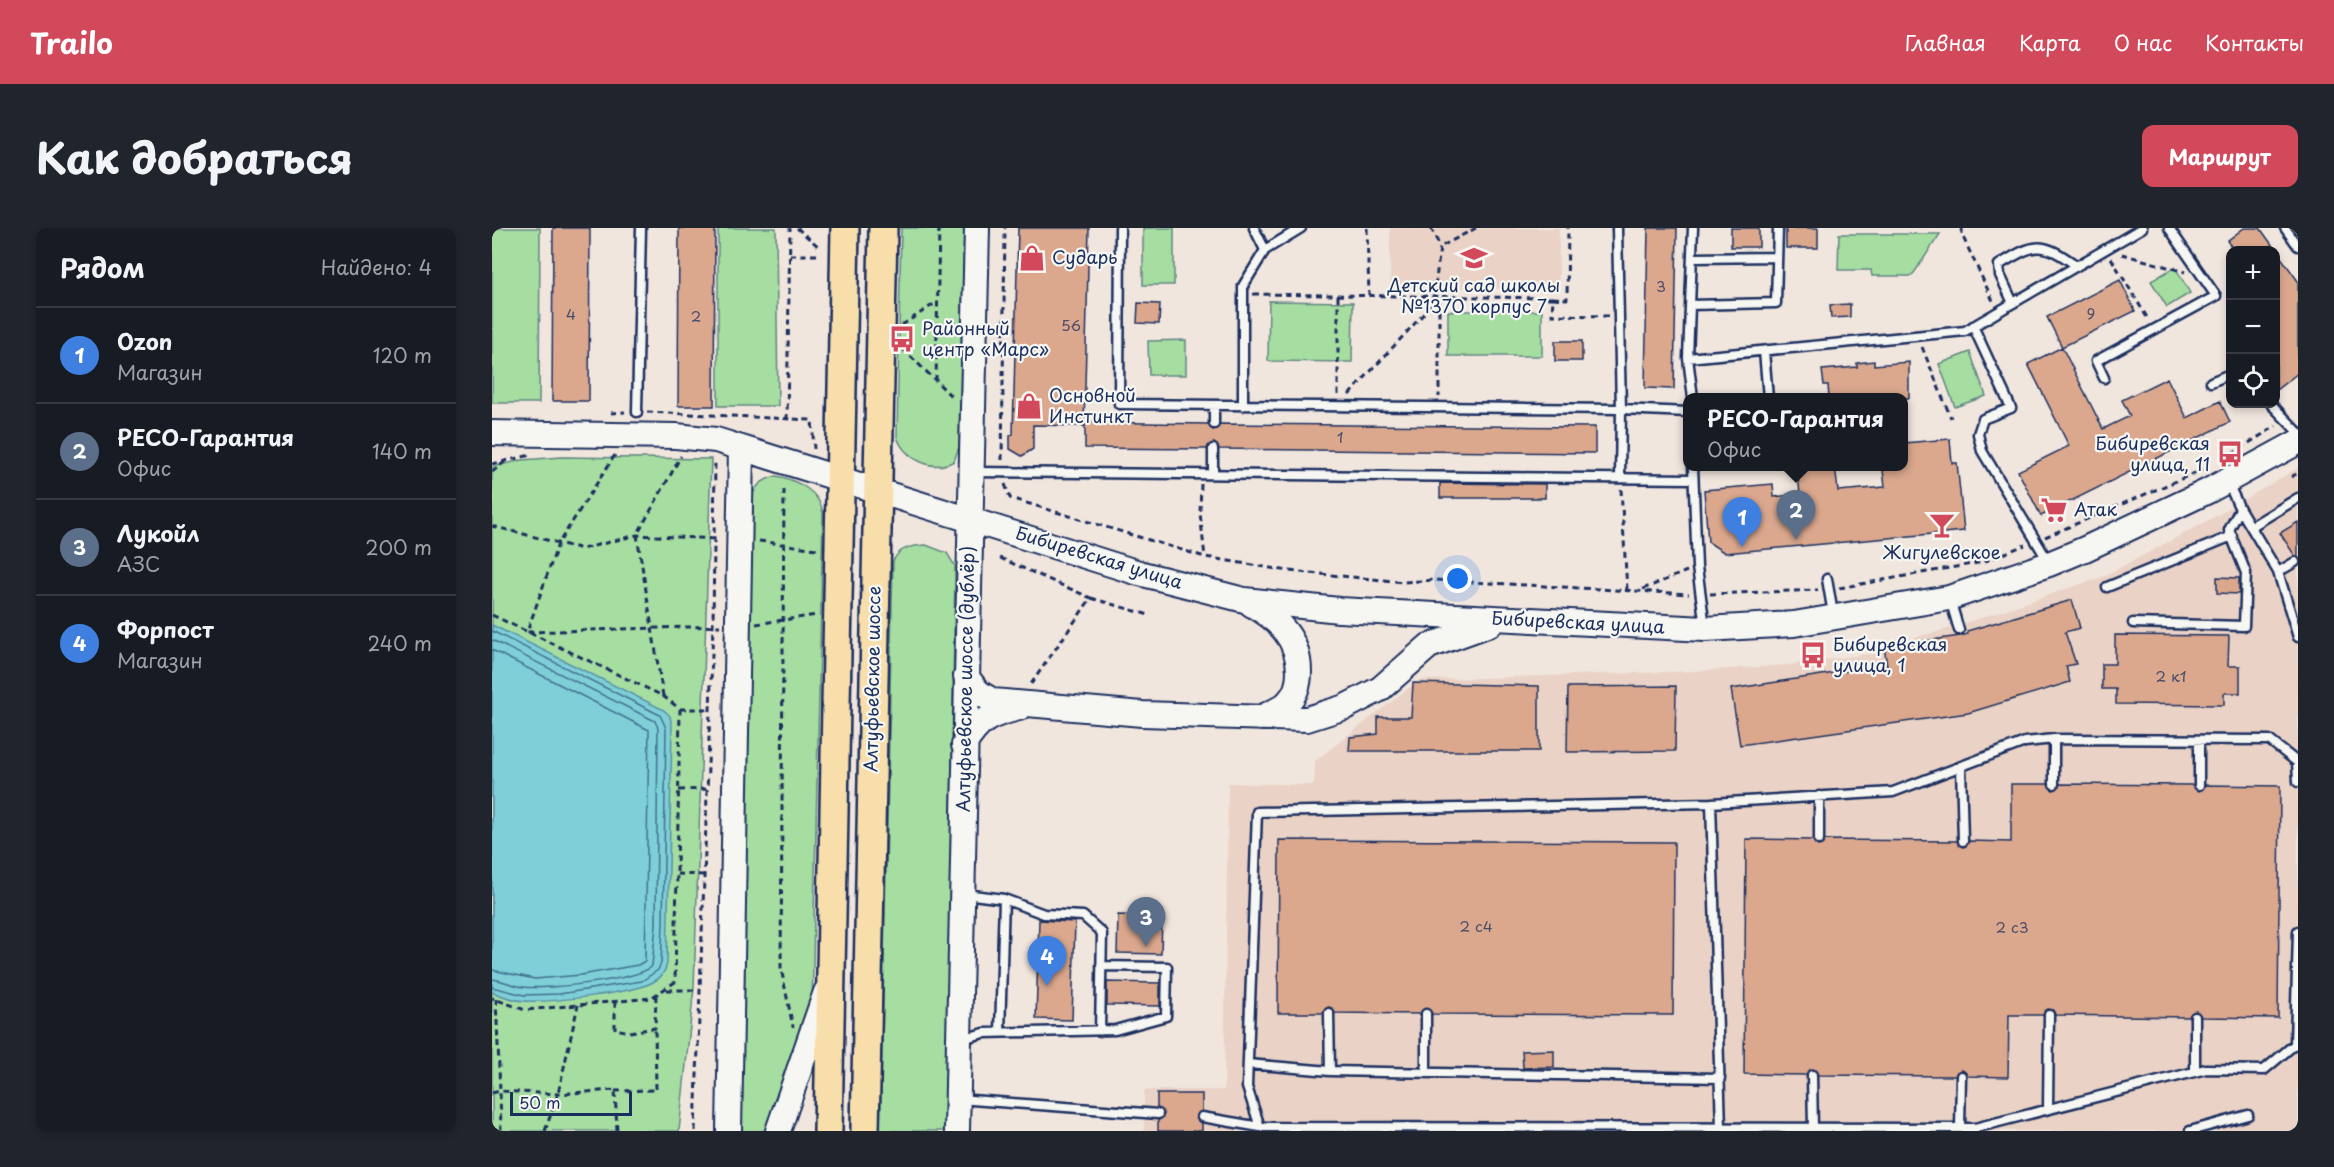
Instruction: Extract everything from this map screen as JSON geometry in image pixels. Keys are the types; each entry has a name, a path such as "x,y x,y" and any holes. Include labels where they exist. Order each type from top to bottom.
{"main road":[{"name":"Алтуфьевское шоссе","path":"828,1131 845,228"},
{"name":"Алтуфьевское шоссе","path":"865,1131 883,228"},
{"name":"Алтуфьевское шоссе (дублёр)","path":"957,1131 977,228"},
{"path":"492,433 538,444"},
{"name":"Бибиревская улица","path":"538,444 698,437 840,478 1139,573 1244,600 1339,610 1705,629 1794,624 1949,598 2049,564 2217,474 2298,442"},
{"path":"492,439 538,444"},
{"path":"729,1131 741,448"},
{"path":"1244,600 1269,614 1285,630 1296,648 1299,662 1296,690 1290,701 1258,719"},
{"path":"966,676 978,692 993,701 1029,695 1258,719 1306,719 1345,707 1380,689 1429,646 1501,620"},
{"path":"964,745 975,727 993,714 1029,695"},
{"path":"779,1129 818,1020 831,963"}],"lane":[{"path":"637,412 641,228"},
{"path":"1120,228 1119,404 1621,409 1683,412"},
{"path":"1254,228 1265,250"},
{"path":"1243,405 1243,286 1265,250 1302,228"},
{"path":"1617,228 1621,409 1620,478"},
{"path":"1692,393 1688,358 1693,228"},
{"path":"1690,305 1776,303 1778,228"},
{"path":"1688,358 1953,334 1998,312 2142,228"},
{"path":"2104,378 2096,361 2216,296 2169,228"},
{"path":"2285,228 2298,246"},
{"path":"2013,303 2000,275 1999,265 2025,249 2052,248 2077,266"},
{"path":"1692,258 1777,257"},
{"path":"1973,326 2011,408 1983,418 1978,434 1982,451 2049,564"},
{"path":"1764,351 1768,393"},
{"path":"2211,382 2226,376"},
{"path":"1214,405 1214,424"},
{"path":"2275,408 2298,432"},
{"path":"1213,449 1213,474"},
{"path":"1693,471 1697,567 1705,629"},
{"path":"971,472 1693,479"},
{"path":"2217,474 2252,526 2278,572 2298,637"},
{"path":"2252,526 2298,498"},
{"path":"2133,623 2244,626 2246,573 2229,530 2240,509"},
{"path":"2107,587 2232,536"},
{"path":"2278,572 2295,562"},
{"path":"1827,579 1834,618"},
{"path":"1949,598 1959,630"},
{"path":"2054,739 2054,784"},
{"path":"1260,1127 1247,1087 1257,812 1711,803 1893,792 2025,742 2054,739 2269,741 2297,762 2298,782"},
{"path":"2199,740 2199,785"},
{"path":"1961,766 1962,841"},
{"path":"1819,796 1819,840"},
{"path":"1711,803 1721,1128"},
{"path":"961,893 1004,898 1044,914 1083,916 1102,933 1100,1030"},
{"path":"1000,1032 1004,898"},
{"path":"1202,1117 1260,1127 1976,1128 2195,1071 2206,1069 2264,1070 2295,1044 2298,931"},
{"path":"959,1040 984,1033 1115,1030 1166,1017 1167,967 1101,966"},
{"path":"1329,1013 1330,1071"},
{"path":"1426,1014 1426,1073"},
{"path":"2048,1109 2049,1015"},
{"path":"2195,1017 2195,1071"},
{"path":"1248,1064 1330,1071 1720,1078"},
{"path":"1812,1075 1813,1128"},
{"path":"1960,1128 1961,1076"},
{"path":"958,1099 1158,1114"},
{"path":"2190,1131 2248,1115"}],"path":[{"path":"787,420 790,228"},
{"path":"796,228 819,247"},
{"path":"936,381 939,228"},
{"path":"1005,228 1002,472 1010,498 1205,557 1289,571 1404,582 1435,580 1701,594 1829,590 1983,562 2036,540 2217,474"},
{"path":"1367,228 1369,296"},
{"path":"1431,228 1440,248 1434,296"},
{"path":"1440,248 1476,228"},
{"path":"1243,294 1567,299 1568,228"},
{"path":"1962,228 1962,235 1998,312"},
{"path":"2106,249 2203,277"},
{"path":"2106,249 2154,329"},
{"path":"789,255 819,255"},
{"path":"1338,295 1338,406"},
{"path":"1338,406 1439,297"},
{"path":"1439,297 1439,407"},
{"path":"1553,298 1552,315 1618,317"},
{"path":"902,332 902,325 938,302"},
{"path":"1918,336 1951,418"},
{"path":"902,339 902,349 957,401"},
{"path":"637,412 812,420"},
{"path":"2226,457 2286,419"},
{"path":"492,464 538,444"},
{"path":"527,632 558,544 616,453 606,453"},
{"path":"663,696 637,535 681,454 671,454"},
{"path":"695,1131 711,709 715,454"},
{"path":"492,472 508,459"},
{"path":"2291,477 2298,473"},
{"path":"1201,474 1200,513 1205,557"},
{"path":"1620,478 1627,590"},
{"path":"784,490 781,968 795,1038"},
{"path":"492,526 582,549 637,535 740,539 783,543 818,550"},
{"path":"1000,558 1091,598 1149,615"},
{"path":"1641,590 1697,567"},
{"path":"1029,695 1091,598"},
{"path":"527,632 738,626 817,615 818,604"},
{"path":"492,615 663,696 680,709 711,709"},
{"path":"501,1131 494,998 525,1010 656,995 675,982 680,709"},
{"path":"679,790 707,789"},
{"path":"677,874 704,875"},
{"path":"665,990 699,990"},
{"path":"492,1093 500,1091 558,1094 656,1090 656,995"},
{"path":"615,1001 615,1029 630,1032 655,1028"},
{"path":"545,1131 558,1094 578,1005"},
{"path":"492,1052 498,1052"},
{"path":"615,1091 616,1131"}],"shaded area":[{"name":"Детский сад школы №1370 корпус 7","path":"1390,228 1559,228 1559,289 1390,288"},
{"path":"2298,468 2298,1131 1144,1131 1144,1090 1224,1090 1228,783 1314,785 1315,761 1419,680 1696,671 1787,665 1882,652 1883,645 1944,630 2102,577 2200,525"}],"green space":[{"path":"492,228 540,228 539,403 492,403"},
{"path":"718,228 776,228 778,406 718,406"},
{"path":"901,228 964,228 959,447 954,461 946,464 921,462 906,452 897,437"},
{"path":"1143,228 1174,228 1174,285 1143,285"},
{"path":"1839,234 1940,234 1912,276 1872,276 1871,270 1838,270"},
{"path":"2175,267 2190,293 2167,307 2151,281"},
{"path":"1269,301 1353,302 1352,362 1268,361"},
{"path":"1448,311 1542,311 1542,356 1448,356"},
{"path":"1186,340 1186,375 1149,375 1148,341"},
{"path":"1970,352 1986,396 1955,407 1939,364"},
{"path":"562,457 711,459 694,988 679,1131 492,1131 492,467 522,460"},
{"path":"777,476 792,480 806,488 817,498 823,513 812,1008 772,1131 741,1131 749,511 751,498 756,488 764,480"},
{"path":"926,545 947,553 955,566 946,1131 880,1131 893,561 906,548"}],"water":[{"path":"492,625 664,710 670,716 672,727 667,964 662,975 653,982 610,993 535,1001 508,998 492,992"}],"building":[{"path":"553,228 590,228 589,401 552,401"},
{"path":"679,228 715,228 714,406 678,406"},
{"path":"1018,228 1089,228 1084,426 1033,425 1033,449 1022,456 1010,449 1010,436 1013,434"},
{"path":"1648,228 1677,228 1674,389 1645,388"},
{"path":"1731,228 1759,228 1759,247 1731,247"},
{"path":"1786,228 1818,228 1818,248 1786,248"},
{"path":"2244,228 2260,228 2273,246 2231,246 2227,241"},
{"path":"2280,256 2298,281 2298,373 2280,387"},
{"path":"2120,280 2135,311 2062,347 2047,317"},
{"path":"1138,303 1160,304 1159,324 1137,323"},
{"path":"1850,304 1850,317 1831,318 1830,305"},
{"path":"1555,341 1582,341 1582,361 1555,361"},
{"path":"2062,347 2103,429 2130,416 2122,400 2167,378 2187,418 2220,401 2230,422 2041,516 2018,471 2069,446 2028,364"},
{"path":"1874,361 1874,365 1909,362 1909,398 1908,393 1829,393 1828,385 1824,385 1822,370 1857,367 1857,363"},
{"path":"1085,422 1208,424 1213,430 1220,424 1595,427 1595,453 1219,449 1214,443 1207,449 1085,448"},
{"path":"1950,439 1952,463 1957,463 1964,531 1725,553 1708,542 1704,490 1773,484 1774,497 1800,494 1798,471 1836,471 1838,491 1885,487 1883,471 1908,471 1908,443"},
{"path":"1440,483 1545,484 1545,498 1440,498"},
{"path":"2298,522 2298,556 2295,556 2280,533"},
{"path":"2217,577 2239,578 2239,594 2217,593"},
{"path":"2072,600 2080,628 2065,632 2076,664 2066,666 2070,682 1968,713 1740,745 1731,689 1887,665 1884,647 1968,634 1967,631"},
{"path":"2115,635 2229,636 2228,666 2240,666 2240,693 2224,693 2224,705 2116,704 2116,689 2102,689 2102,664 2115,664"},
{"path":"1413,683 1539,686 1539,751 1349,751 1350,737 1378,734 1378,717 1411,717"},
{"path":"1676,686 1675,751 1567,752 1568,687"},
{"path":"2011,784 2048,784 2053,790 2060,784 2193,785 2198,791 2205,785 2280,786 2278,1018 2201,1017 2196,1011 2189,1017 2055,1015 2053,1010 2048,1009 2043,1015 2009,1015 2008,1077 1967,1076 1961,1070 1955,1076 1818,1075 1812,1069 1806,1075 1744,1074 1746,839 1813,840 1818,846 1825,840 1957,841 1963,847 1969,841 2011,842"},
{"path":"1279,840 1674,842 1673,1015 1432,1014 1427,1008 1420,1014 1335,1013 1329,1007 1323,1013 1278,1013"},
{"path":"1118,915 1162,916 1161,954 1117,953"},
{"path":"1039,920 1075,922 1072,1020 1036,1019"},
{"path":"1107,982 1160,983 1160,1006 1107,1005"},
{"path":"1554,1050 1554,1067 1523,1068 1522,1051"},
{"path":"1157,1094 1202,1094 1202,1111 1196,1117 1202,1124 1202,1131 1158,1131 1158,1120 1164,1114 1157,1108"}],"place":[{"name":"Сударь","path":"1032,258"},
{"name":"Детский сад школы №1370 корпус 7","path":"1474,258"},
{"name":"Районный центр «Марс»","path":"902,339"},
{"name":"Основной Инстинкт","path":"1029,406"},
{"name":"Бибиревская улица, 11","path":"2230,454"},
{"name":"Атак","path":"2054,510"},
{"name":"Жигулевское","path":"1942,525"},
{"name":"РЕСО-Гарантия","path":"1796,540"},
{"name":"Ozon","path":"1742,547"},
{"name":"Бибиревская улица, 1","path":"1813,655"},
{"name":"Лукойл","path":"1146,947"},
{"name":"Форпост","path":"1047,986"}]}
